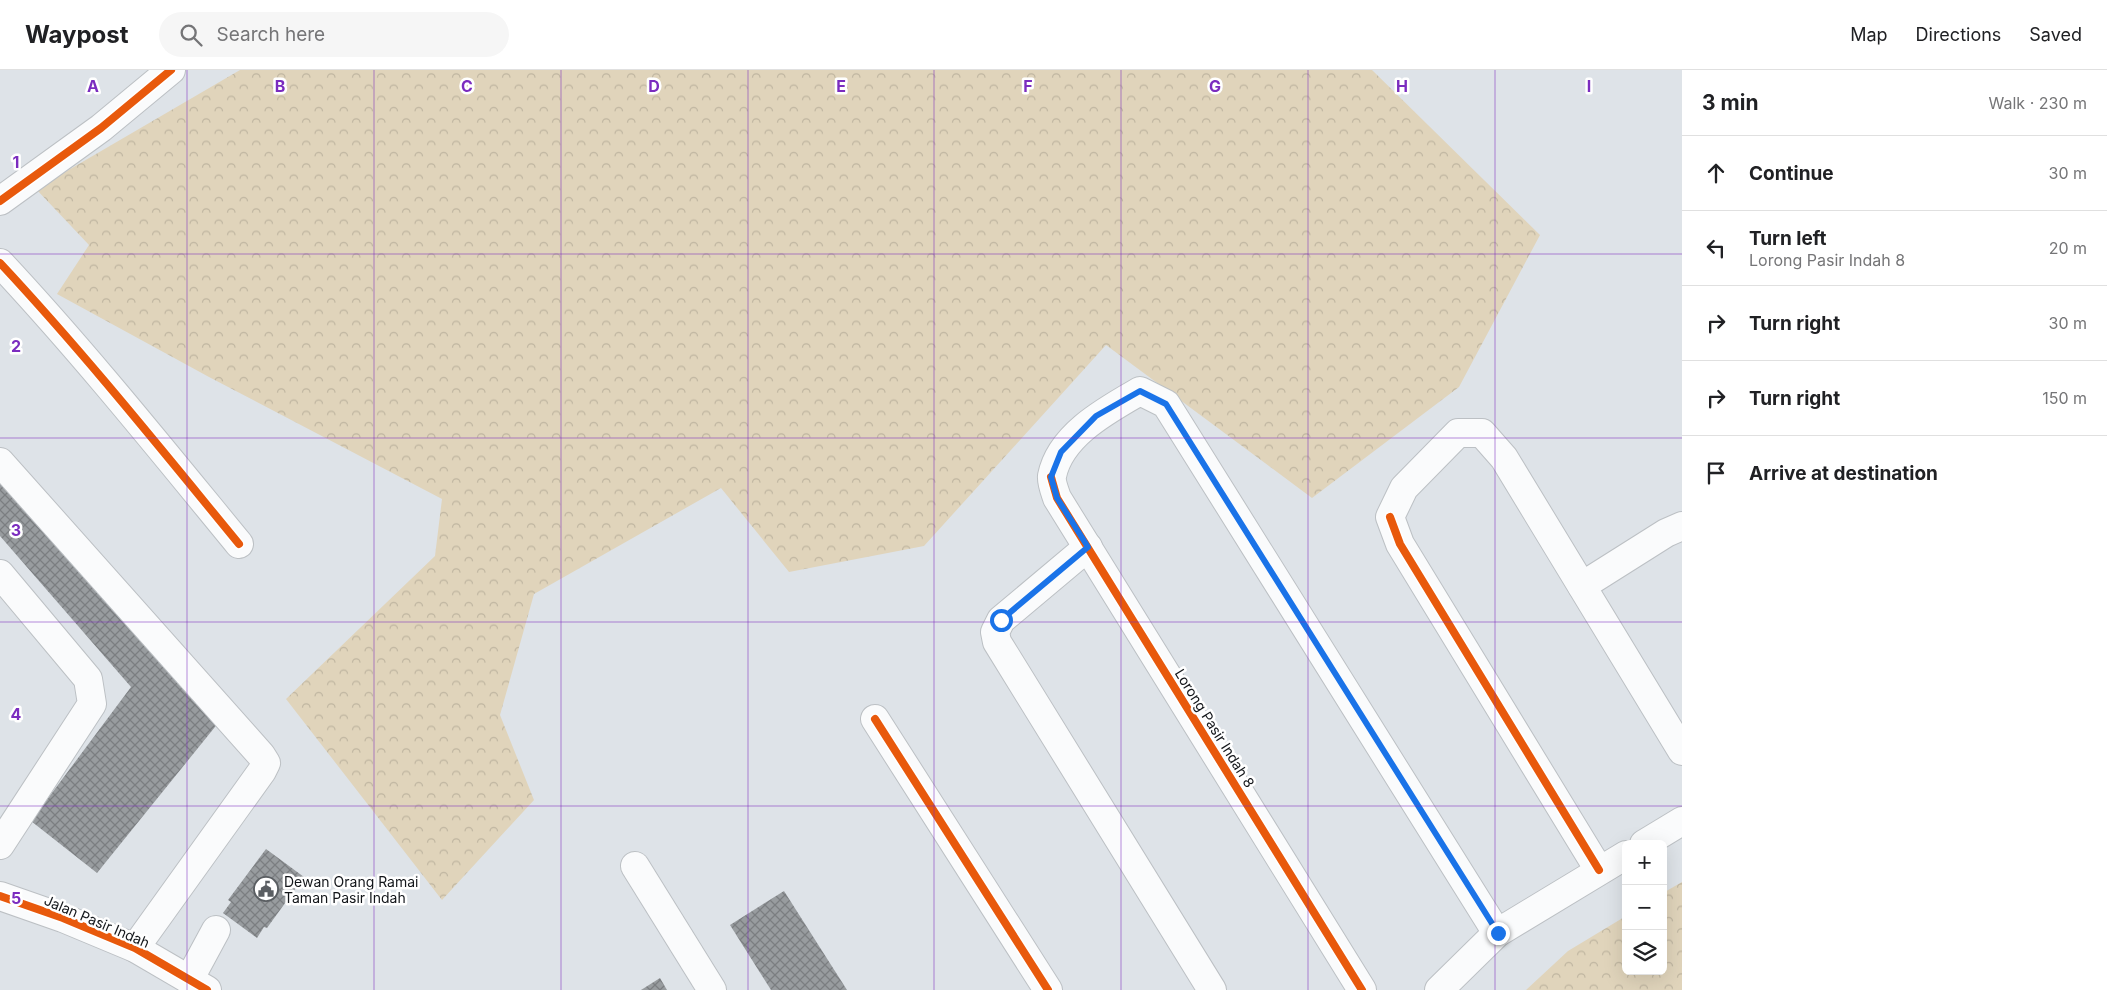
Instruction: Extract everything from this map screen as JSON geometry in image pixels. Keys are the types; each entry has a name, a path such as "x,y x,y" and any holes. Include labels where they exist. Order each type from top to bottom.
{"street":[{"path":"0,201 101,128 171,70"},
{"path":"0,263 46,312 239,544"},
{"name":"Lorong Pasir Indah 8","path":"1362,990 1057,498 1051,477 1061,452 1096,416 1140,391 1166,404 1498,933"},
{"path":"1599,870 1400,544 1390,517 1404,488 1458,433 1482,433 1504,458 1682,751"},
{"path":"0,462 261,755 266,763 135,948"},
{"path":"1582,586 1682,526"},
{"path":"1088,547 1001,620 995,632 997,642 1212,990"},
{"path":"0,574 88,679 92,704 0,845"},
{"path":"876,720 1048,990"},
{"path":"1651,840 1682,821"},
{"path":"1439,990 1498,933 1622,857"},
{"path":"635,866 712,990"},
{"name":"Jalan Pasir Indah","path":"0,896 63,918 135,948 198,985"},
{"path":"198,985 216,930"}],"green space":[{"path":"240,70 1372,70 1540,235 1459,387 1312,498 1106,345 924,546 789,572 721,488 534,594 500,715 534,800 442,900 286,699 435,556 442,499 209,377 57,294 89,245 36,189"},
{"path":"1682,882 1682,990 1526,990 1568,951 1622,918 1622,975 1667,975 1667,891"}],"building":[{"path":"0,475 219,722 97,873 31,821 131,687 0,536"},
{"name":"Dewan Orang Ramai Taman Pasir Indah","path":"266,849 304,877 267,928 264,927 257,938 223,913 231,902 228,900"},
{"path":"784,891 847,990 771,990 730,925"},
{"path":"660,978 667,990 641,990"}],"cycle path":[{"path":"0,201 101,128 171,70"},
{"path":"0,263 92,366 239,544"},
{"path":"1051,477 1057,498 1362,990"},
{"path":"1390,517 1400,544 1599,870"},
{"path":"875,719 1048,990"},
{"path":"0,896 63,918 135,948 207,990"}],"place":[{"name":"Dewan Orang Ramai Taman Pasir Indah","path":"266,889"}],"route":[{"path":"1001,620 1088,547 1057,498 1051,477 1061,452 1096,416 1140,391 1166,404 1498,933"}]}
